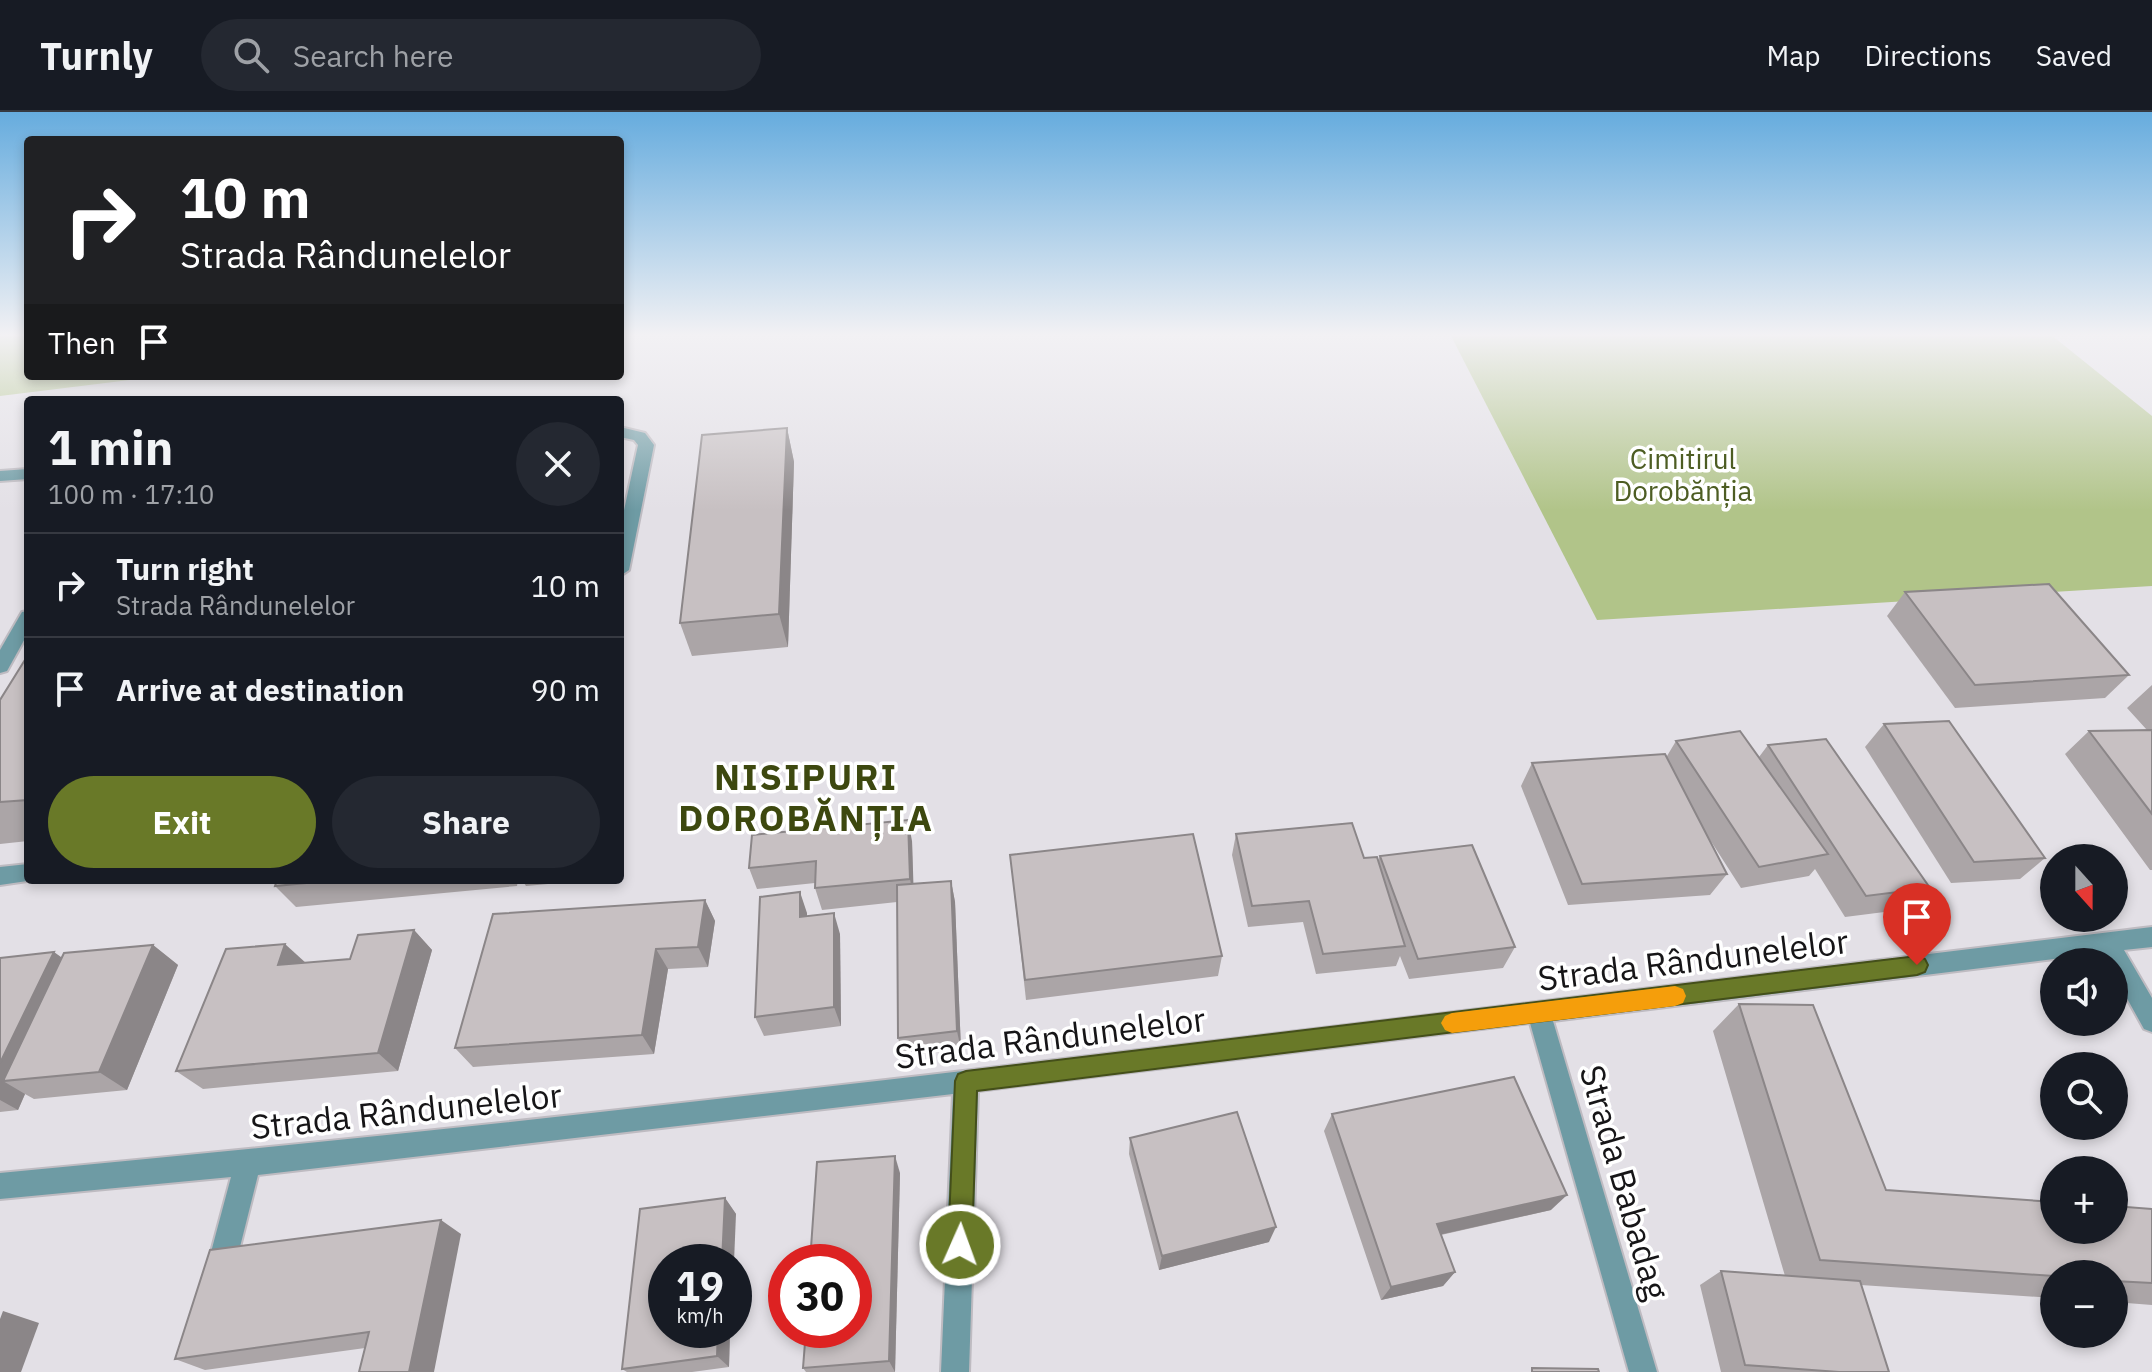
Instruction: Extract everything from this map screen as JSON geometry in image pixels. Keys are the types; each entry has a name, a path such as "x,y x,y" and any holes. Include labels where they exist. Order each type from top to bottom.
{"street":[{"path":"624,433 639,436 646,445 624,551"},
{"path":"0,476 24,474"},
{"path":"0,666 24,624"},
{"path":"0,876 24,873"},
{"name":"Strada Rândunelelor","path":"0,1186 248,1163 966,1081 2152,937"},
{"path":"2107,941 2152,1021"},
{"name":"Strada Babadag","path":"1539,1013 1643,1372"},
{"path":"955,1372 966,1081"},
{"path":"214,1297 248,1163"}],"green space":[{"path":"0,393 26,393 0,396"},
{"name":"Cimitirul Dorobănția","path":"1480,393 2123,393 2152,416 2152,586 1597,620"}],"building":[{"path":"787,428 779,614 680,623 702,435"},
{"path":"2049,584 2129,675 1975,685 1905,592"},
{"path":"24,661 24,800 0,802 0,700"},
{"path":"1949,721 2040,851 2040,858 1974,862 1884,724"},
{"path":"2152,730 2152,814 2089,731"},
{"path":"1740,731 1828,854 1759,867 1676,741"},
{"path":"1826,739 1930,888 1866,896 1768,745"},
{"path":"1665,754 1727,874 1582,884 1532,763"},
{"path":"908,820 910,879 815,888 816,861 749,868 752,835"},
{"path":"1352,823 1364,858 1377,857 1405,946 1323,954 1309,901 1252,906 1236,834"},
{"path":"1193,834 1222,956 1025,980 1010,855"},
{"path":"1472,845 1515,947 1418,959 1380,856"},
{"path":"951,881 957,1031 898,1038 897,885"},
{"path":"800,892 800,917 834,913 834,1007 755,1017 760,897"},
{"path":"705,900 698,947 656,949 642,1035 455,1048 493,914"},
{"path":"414,930 378,1053 176,1071 226,949 285,944 278,965 350,959 358,935"},
{"path":"153,945 99,1072 3,1081 64,953"},
{"path":"54,952 0,1063 0,958"},
{"path":"1739,1004 1813,1005 1886,1190 2040,1201 2040,1244 2128,1244 2128,1207 2152,1209 2152,1283 2128,1282 2128,1260 2040,1260 2040,1275 1820,1260"},
{"path":"1514,1077 1567,1195 1437,1224 1455,1272 1391,1287 1332,1114"},
{"path":"1237,1112 1276,1227 1162,1256 1130,1138"},
{"path":"895,1156 889,1361 803,1368 805,1348 872,1348 872,1244 811,1244 817,1162"},
{"path":"725,1198 723,1244 648,1244 648,1348 717,1348 717,1356 622,1369 640,1209"},
{"path":"441,1220 409,1372 359,1372 369,1332 175,1359 210,1250"},
{"path":"1721,1271 1860,1281 1889,1372 1839,1372 1745,1365"},
{"path":"1532,1368 1598,1369 1599,1372 1532,1372"}],"slow traffic":[{"path":"1452,1023 1675,996"}],"district":[{"name":"NISIPURI DOROBĂNȚIA","path":"806,796"}],"route":[{"path":"960,1245 966,1081 1917,965"}]}
